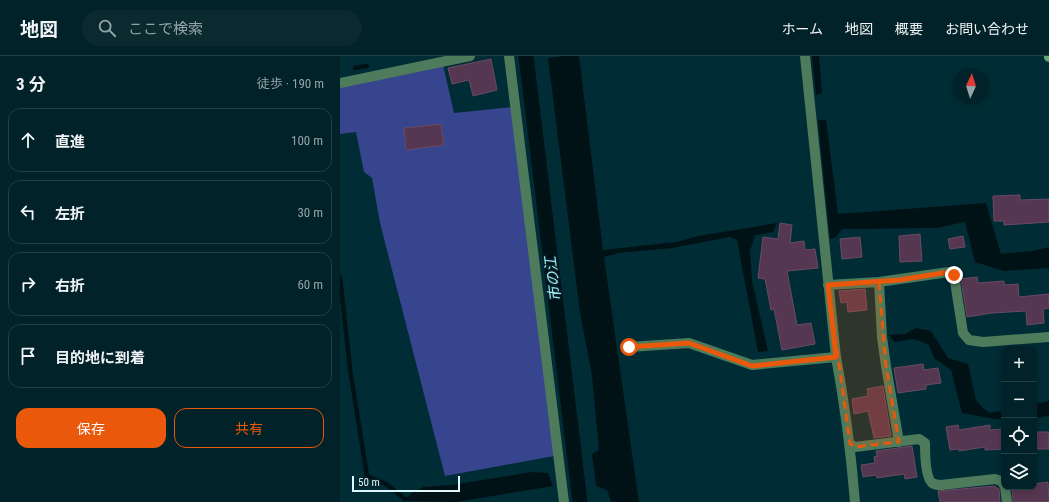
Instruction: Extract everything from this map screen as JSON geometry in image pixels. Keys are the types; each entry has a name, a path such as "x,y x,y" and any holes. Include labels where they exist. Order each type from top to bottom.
{"street":[{"path":"340,83 470,56"},
{"path":"509,56 564,502"},
{"path":"805,56 836,357 843,392 850,444 855,502"},
{"path":"828,285 879,282 949,272 954,275 962,333 969,340 983,342 1049,337"},
{"path":"879,282 882,338 899,442"},
{"path":"629,347 689,343 752,366 836,357"},
{"path":"850,444 855,447 919,439 925,443 928,478 932,483 936,485 995,479 1001,481"},
{"path":"1005,490 1006,502"}],"highlighted area":[{"path":"879,282 886,366 899,442 855,447 850,444 828,285"}],"shaded area":[{"path":"579,56 603,250 676,242 698,236 777,223 773,232 755,235 750,251 752,281 768,351 758,352 737,240 730,237 672,248 619,253 604,257 639,502 611,502 607,490 596,486 592,454 599,450 592,376 580,312 548,58"},
{"path":"812,56 819,56 822,93 816,95"},
{"path":"443,65 454,113 512,107 554,456 445,476 380,223 372,178 364,172 356,132 340,134 340,87"},
{"path":"818,120 826,120 838,214 986,203 1001,254 1032,251 1049,247 1049,268 1004,271 975,262 965,222 937,228 842,229 836,237 830,239"},
{"path":"916,328 931,331 948,358 968,364 976,400 990,413 1001,411 1001,419 962,413 951,370 935,359 928,344 914,339 894,342 889,335 905,334"},
{"path":"1049,401 1049,416 1037,418 1037,403"},
{"path":"532,472 548,473 553,486 456,502 402,501 423,487 452,485"}],"building":[{"path":"491,59 497,90 473,96 469,80 452,84 448,68"},
{"path":"441,124 444,145 406,150 404,128"},
{"path":"1020,195 1020,200 1049,199 1049,222 1004,225 1004,221 994,221 993,196"},
{"path":"780,223 792,225 790,243 804,241 805,250 815,249 818,268 787,271 797,325 811,323 815,344 782,350 774,309 771,310 765,279 758,278 763,237 778,239"},
{"path":"920,234 922,261 900,262 899,236"},
{"path":"963,236 965,247 950,249 948,239"},
{"path":"860,237 862,257 842,259 840,239"},
{"path":"977,277 978,283 1004,281 1004,285 1018,284 1019,297 1049,294 1049,308 1043,309 1044,323 1027,325 1026,311 992,313 967,317 961,279"},
{"path":"865,289 867,310 848,312 847,302 841,303 839,291"},
{"path":"923,364 924,370 938,368 941,383 926,385 926,389 898,393 894,368"},
{"path":"883,386 891,436 874,438 868,411 854,414 852,399 868,396 867,389"},
{"path":"958,425 959,430 990,425 990,430 1001,429 1001,449 985,450 985,447 959,451 958,449 950,450 946,427"},
{"path":"1037,432 1049,432 1049,449 1037,449"},
{"path":"912,446 917,477 905,479 904,474 877,478 876,475 863,477 861,465 875,463 874,457 877,456 876,451"},
{"path":"1048,482 1049,502 1013,502 1012,490 1037,490 1037,484"},
{"path":"994,486 999,489 1000,502 940,502 938,491"}],"waterway":[{"name":"市の江","path":"526,56 580,502"},
{"path":"355,68 367,66"},
{"path":"340,277 350,369 367,476 386,484 405,499"}],"route":[{"path":"629,347 689,343 752,366 836,357 828,285 899,280 949,272 954,275"}]}
